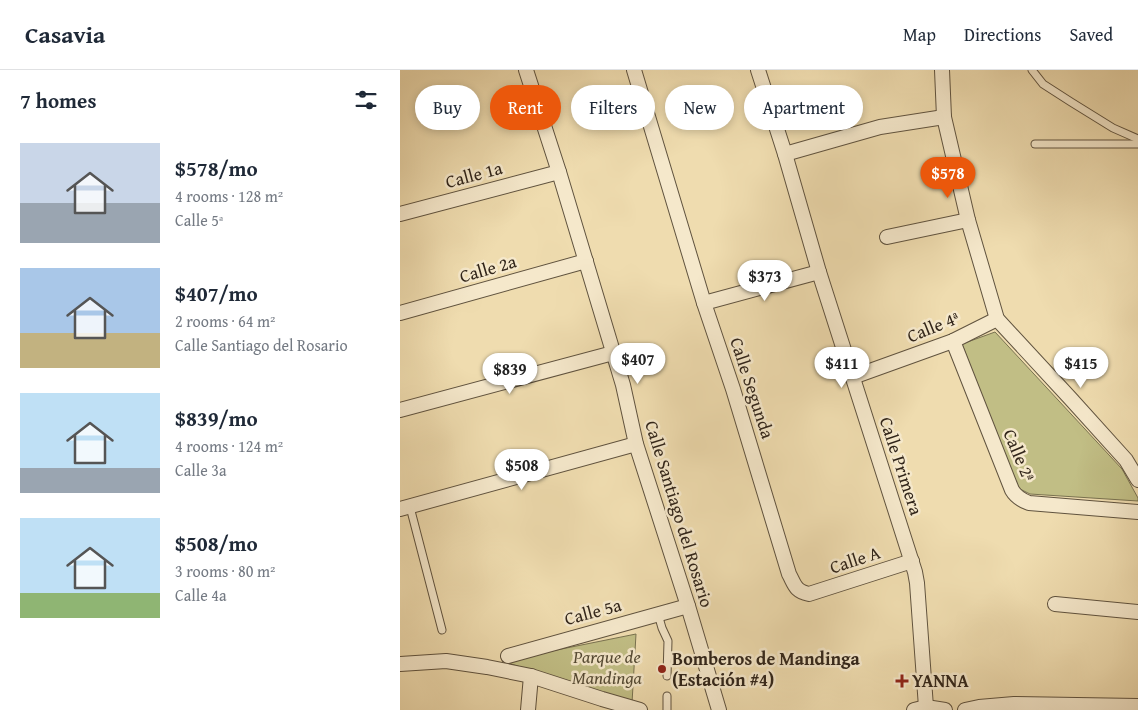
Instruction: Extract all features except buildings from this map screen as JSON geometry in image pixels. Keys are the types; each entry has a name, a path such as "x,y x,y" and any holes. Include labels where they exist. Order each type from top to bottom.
{"street":[{"name":"Calle Santiago del Rosario","path":"526,70 559,172 623,385 636,444 719,710"},
{"name":"Calle Segunda","path":"634,70 704,303 733,389 789,574 797,590 809,594"},
{"name":"Calle Primera","path":"758,70 785,154 819,272 918,583 920,708"},
{"path":"942,70 944,118 968,220 997,319 1126,460 1138,480"},
{"path":"785,154 880,127 944,118"},
{"name":"Calle 1a","path":"400,214 559,172"},
{"path":"887,237 968,220"},
{"name":"Calle 2a","path":"400,313 586,262"},
{"path":"704,303 819,272"},
{"name":"Calle 4ª","path":"853,377 953,341 997,319"},
{"name":"Calle 2ª","path":"953,341 1015,495 1029,503 1138,512"},
{"path":"400,410 613,353"},
{"path":"405,508 636,444"},
{"name":"Calle A","path":"809,594 912,561"},
{"path":"1055,604 1138,612"},
{"name":"Calle 5a","path":"508,656 688,606"},
{"path":"400,664 446,661 487,667 531,676 640,710"},
{"path":"528,710 531,676"},
{"path":"965,710 1014,704 1051,707 1138,706"},
{"path":"920,708 945,710"}],"lane":[{"path":"1032,70 1043,84 1113,128 1138,139"},
{"path":"1036,144 1138,144"},
{"path":"405,508 442,630"},
{"path":"658,614 668,641 667,676"},
{"path":"667,696 667,710"}],"green space":[{"path":"995,332 1122,469 1138,501 1030,494 1016,487 962,344"},
{"name":"Parque de Mandinga","path":"636,634 632,703 502,661"}],"place":[{"name":"Bomberos de Mandinga (Estación #4)","path":"662,669"},
{"name":"YANNA","path":"902,681"}]}
